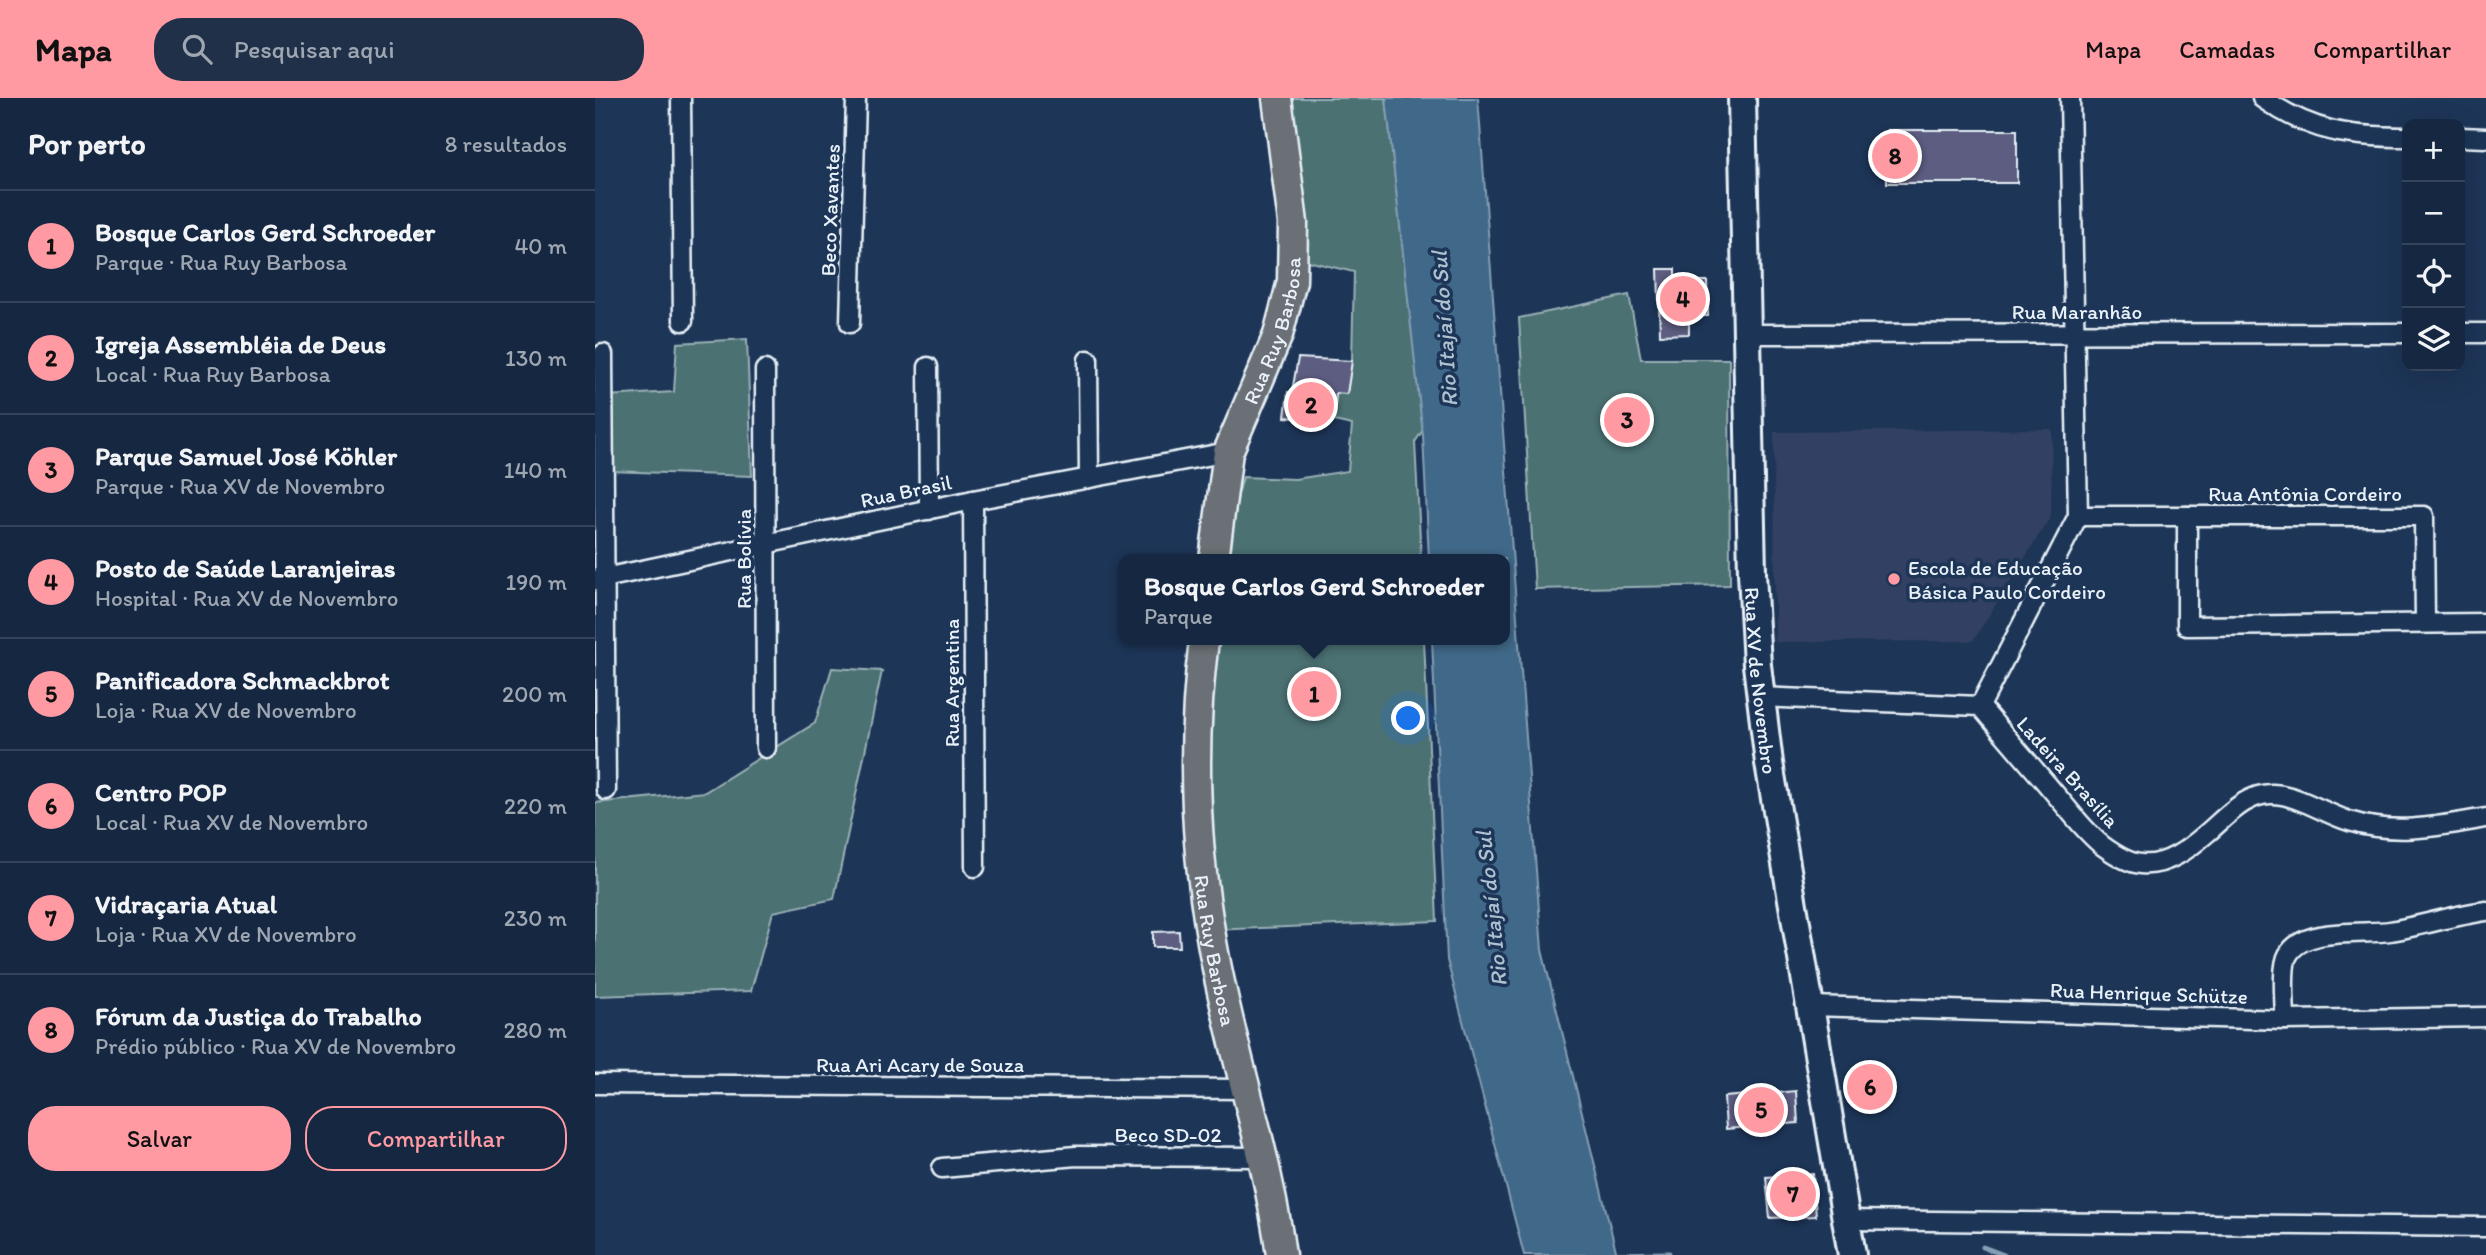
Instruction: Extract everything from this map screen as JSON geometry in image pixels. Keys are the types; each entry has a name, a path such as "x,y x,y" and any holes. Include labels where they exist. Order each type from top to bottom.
{"main road":[{"name":"Rua Ruy Barbosa","path":"1215,554 1228,452 1278,335 1292,281 1293,223 1277,98"},
{"name":"Rua XV de Novembro","path":"1742,98 1752,573 1760,697 1852,1255"},
{"name":"Rua Ruy Barbosa","path":"1203,645 1196,718 1198,838 1212,943 1281,1255"}],"street":[{"path":"681,98 683,321"},
{"name":"Beco Xavantes","path":"850,323 856,98"},
{"path":"1760,697 1980,706 2078,516 2070,98"},
{"path":"2262,98 2287,115 2309,125 2337,132 2402,137"},
{"path":"2465,137 2486,138"},
{"name":"Rua Maranhão","path":"1748,334 2402,333"},
{"path":"2465,333 2486,333"},
{"path":"603,354 599,580 606,790"},
{"path":"1088,360 1089,478"},
{"path":"928,367 929,510"},
{"name":"Rua Bolívia","path":"765,370 766,748"},
{"name":"Rua Brasil","path":"599,580 973,500 1228,452"},
{"name":"Rua Argentina","path":"973,500 975,867"},
{"name":"Rua Antônia Cordeiro","path":"2078,516 2424,516 2424,624"},
{"path":"2187,516 2187,625 2486,623"},
{"name":"Ladeira Brasília","path":"1980,706 2092,836 2119,856 2138,864 2162,862 2177,855 2195,844 2239,805 2263,794 2275,793 2325,813 2379,829 2425,828 2486,818"},
{"path":"2285,1020 2285,964 2288,954 2311,938 2344,931 2388,931 2486,911"},
{"name":"Rua Henrique Schütze","path":"1810,1006 2285,1020 2486,1017"},
{"name":"Rua Ari Acary de Souza","path":"595,1084 1245,1089"},
{"name":"Beco SD-02","path":"942,1168 1076,1156 1261,1157"},
{"path":"1846,1220 2485,1227"}],"shaded area":[{"name":"Escola de Educação Básica Paulo Cordeiro","path":"2052,429 2051,516 1973,641 1775,642 1774,432"}],"green space":[{"path":"1287,98 1386,98 1423,430 1415,442 1421,554 1221,554 1243,477 1295,479 1348,471 1352,425 1334,421 1336,393 1347,393 1352,361 1354,272 1303,260"},
{"path":"1629,295 1641,359 1729,359 1730,585 1535,589 1519,318"},
{"path":"747,339 752,476 609,471 606,396 674,392 677,343"},
{"path":"1207,645 1424,645 1437,921 1211,930"},
{"path":"832,668 882,671 834,899 773,912 751,991 595,996 595,803 705,792 815,723"}],"water":[{"name":"Rio Itajaí do Sul","path":"1386,98 1478,98 1542,950 1617,1255 1524,1255 1447,960 1432,645 1510,645 1510,554 1429,554 1423,436"}],"building":[{"path":"1887,130 2017,130 2017,183 1887,183"},
{"path":"1658,269 1675,269 1675,281 1707,281 1708,316 1689,316 1689,334 1660,335"},
{"path":"1298,358 1352,361 1347,394 1336,393 1334,421 1285,417 1288,392 1292,392"},
{"path":"1179,931 1180,947 1153,947 1153,932"},
{"path":"1878,1065 1884,1105 1861,1108 1855,1068"},
{"path":"1796,1091 1798,1123 1726,1129 1724,1097"},
{"path":"1813,1174 1816,1216 1770,1218 1766,1177"}],"waterway":[{"path":"1983,1247 2004,1255"},
{"path":"1609,1254 1669,1253"}],"place":[{"name":"Fórum da Justiça do Trabalho","path":"1895,156"},
{"name":"Posto de Saúde Laranjeiras","path":"1683,299"},
{"name":"Igreja Assembléia de Deus","path":"1311,405"},
{"name":"Parque Samuel José Köhler","path":"1627,420"},
{"name":"Escola de Educação Básica Paulo Cordeiro","path":"1894,579"},
{"name":"Bosque Carlos Gerd Schroeder","path":"1314,694"},
{"name":"Centro POP","path":"1870,1087"},
{"name":"Panificadora Schmackbrot","path":"1761,1110"},
{"name":"Vidraçaria Atual","path":"1793,1194"}]}
